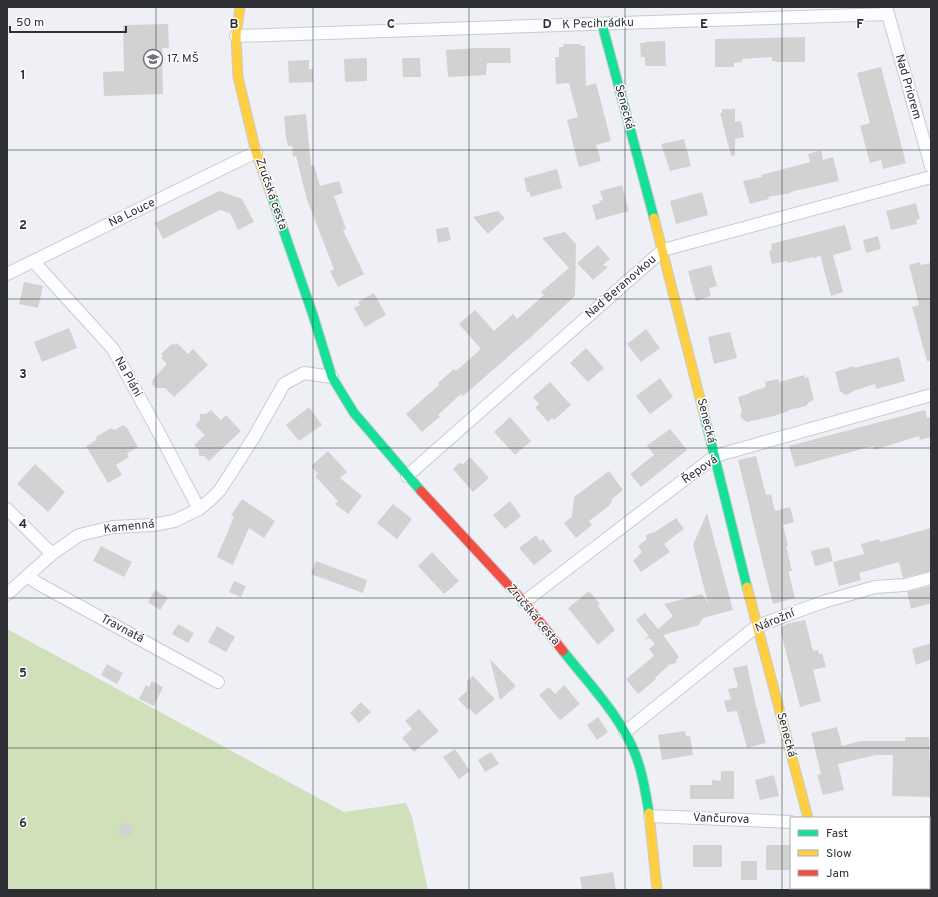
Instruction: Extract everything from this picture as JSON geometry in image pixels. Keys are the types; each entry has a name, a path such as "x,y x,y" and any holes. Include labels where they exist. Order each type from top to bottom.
{"street":[{"name":"Zručská cesta","path":"240,7 236,36 238,77 256,152 313,315 332,377 354,413 407,476 524,602 606,705 625,732 636,756 643,778 650,816 657,890"},
{"name":"K Pecihrádku","path":"236,36 602,24 887,11"},
{"name":"Nad Priorem","path":"887,11 931,166"},
{"name":"Senecká","path":"602,24 663,250 757,626 808,817"},
{"name":"Na Louce","path":"7,274 256,152"},
{"name":"Nad Beranovkou","path":"407,476 663,250 931,177"},
{"name":"Na Pláni","path":"34,262 113,349 199,509"},
{"path":"199,509 220,490 254,437 284,384 304,374 332,377"},
{"name":"Řepová","path":"524,602 715,456 931,395"},
{"path":"7,509 52,554"},
{"name":"Kamenná","path":"7,594 52,554 79,535 113,527 153,525 174,521 199,509"},
{"name":"Travnatá","path":"27,576 218,682"},
{"name":"Nárožní","path":"625,732 757,626 823,602 875,587 904,585 931,578"},
{"name":"Vančurova","path":"650,816 790,822"}],"green space":[{"path":"7,629 344,812 406,803 412,817 428,890 7,890"}],"building":[{"name":"17. MŠ","path":"168,24 169,48 162,48 163,94 104,96 103,72 124,71 123,25"},
{"path":"805,37 805,62 776,62 772,61 772,57 742,59 742,62 734,63 734,67 715,67 715,39"},
{"path":"665,41 666,66 645,66 645,57 641,57 640,43"},
{"path":"564,44 580,44 585,46 586,86 596,83 611,141 596,145 601,161 579,167 567,120 578,117 569,83 556,84 555,57 559,57 559,47 563,47"},
{"path":"510,48 511,63 487,63 486,75 448,77 446,50"},
{"path":"367,58 367,81 345,82 344,59"},
{"path":"402,58 420,58 421,77 403,77"},
{"path":"309,60 309,69 313,69 313,82 289,83 288,61"},
{"path":"881,67 906,163 883,169 881,160 870,163 860,126 870,123 857,73"},
{"path":"722,109 735,109 735,122 741,121 744,137 735,139 735,155 731,156 720,113 722,113"},
{"path":"306,114 311,166 314,165 320,186 339,181 343,193 334,196 346,229 343,230 364,274 338,287 330,271 334,269 307,200 296,156 293,157 292,146 288,146 286,138 284,116"},
{"path":"684,139 691,166 670,171 661,144"},
{"path":"821,150 823,160 833,157 839,181 794,191 787,194 768,197 769,199 750,204 743,181 762,177 761,175 810,162 808,154"},
{"path":"557,169 562,188 531,197 529,191 527,192 524,178"},
{"path":"622,185 629,211 596,220 592,205 600,203 599,201 603,200 600,191"},
{"path":"219,191 242,199 254,222 238,230 230,213 220,210 163,239 155,223"},
{"path":"702,192 708,215 676,224 670,201"},
{"path":"916,203 920,219 916,220 917,224 891,230 886,211"},
{"path":"498,211 505,218 488,234 473,217"},
{"path":"845,225 852,250 833,255 843,292 831,296 820,255 814,259 813,257 788,263 787,261 772,264 769,251 772,250 771,244"},
{"path":"448,227 451,240 438,243 436,229"},
{"path":"565,232 576,244 575,296 463,396 461,394 438,415 440,417 422,432 406,414 439,385 438,383 454,369 456,371 481,349 459,324 475,310 494,331 513,314 517,319 544,295 541,292 569,268 542,238"},
{"path":"878,236 881,249 866,253 863,240"},
{"path":"598,245 610,259 603,265 608,267 593,280 577,263"},
{"path":"920,262 921,265 931,263 931,361 927,361 912,307 919,305 909,265"},
{"path":"711,265 717,286 709,288 711,296 696,301 688,271"},
{"path":"24,282 43,286 38,308 19,304"},
{"path":"374,293 386,315 365,327 354,308 360,305 358,302"},
{"path":"69,328 77,348 42,362 34,342"},
{"path":"646,329 660,348 641,362 627,344"},
{"path":"730,332 737,358 714,364 708,337"},
{"path":"173,343 175,345 177,343 188,354 193,349 208,365 174,397 165,388 156,388 152,384 153,379 167,364 161,358 163,356 161,354"},
{"path":"586,348 604,368 588,382 570,363"},
{"path":"899,357 905,381 876,389 875,384 853,391 846,395 840,391 835,372 854,366 854,368"},
{"path":"804,375 805,378 808,377 814,400 809,402 806,406 789,410 774,416 747,422 742,419 740,414 742,412 738,397 766,387 765,382 778,379 779,382"},
{"path":"660,378 673,397 650,414 636,396"},
{"path":"550,382 571,405 554,420 552,418 548,422 535,407 539,404 533,397"},
{"path":"309,407 322,425 299,441 286,425"},
{"path":"211,410 221,420 226,415 241,431 209,461 204,456 199,456 199,450 194,445 205,435 195,425 200,420 200,414 206,414"},
{"path":"925,410 927,418 931,417 931,437 920,440 919,436 874,450 873,446 795,467 789,446"},
{"path":"510,417 531,441 515,455 494,432"},
{"path":"123,425 127,428 138,447 127,453 129,457 116,465 122,475 108,483 86,446 95,441 97,436 111,428 115,430"},
{"path":"670,429 687,450 641,487 630,474 654,455 647,446"},
{"path":"328,451 347,472 340,478 362,496 348,514 335,504 338,501 315,476 318,474 311,466"},
{"path":"756,456 766,495 771,494 775,511 790,507 794,522 783,525 792,571 789,571 789,574 795,598 773,604 738,460"},
{"path":"470,457 489,478 473,492 453,469 459,463 463,464"},
{"path":"35,464 65,492 48,512 17,484"},
{"path":"609,471 623,490 611,500 612,502 609,506 589,521 592,525 576,538 564,523 572,517 574,497"},
{"path":"242,499 275,521 264,538 249,528 233,565 217,557 234,517 231,515"},
{"path":"510,501 521,516 505,529 493,515"},
{"path":"393,504 412,519 397,539 377,523"},
{"path":"707,513 733,610 703,618 699,625 663,635 679,657 676,660 676,663 669,665 655,678 656,679 638,694 626,679 654,656 649,649 655,644 650,638 644,640 649,636 636,620 645,613 658,629 673,616 664,604 702,594 708,603 693,545"},
{"path":"676,518 684,529 664,544 670,552 641,572 633,561 642,552 638,546 646,540 646,535 655,532"},
{"path":"931,528 931,571 903,578 899,562 859,573 861,580 839,586 833,562 864,554 861,544 879,539 880,542"},
{"path":"536,535 540,541 543,539 552,551 534,565 519,548"},
{"path":"101,546 132,562 124,577 93,561"},
{"path":"829,547 833,561 815,566 811,551"},
{"path":"432,552 459,581 444,594 418,566"},
{"path":"316,561 367,580 363,593 311,574"},
{"path":"234,581 246,586 241,597 229,592"},
{"path":"931,586 931,603 911,609 907,592"},
{"path":"155,590 168,598 160,610 148,602"},
{"path":"589,591 600,604 598,606 615,630 598,645 568,608"},
{"path":"805,620 813,651 818,650 819,654 822,653 826,667 813,670 821,701 800,707 781,633 781,627"},
{"path":"178,624 194,633 188,643 172,634"},
{"path":"217,626 235,637 226,652 208,642"},
{"path":"931,643 931,659 916,665 912,649"},
{"path":"490,659 516,686 500,700"},
{"path":"107,664 123,673 117,684 101,675"},
{"path":"747,665 766,743 747,748 737,711 727,712 724,701 731,699 728,689 738,687 733,668"},
{"path":"473,676 495,699 476,715 469,708 468,710 458,699 467,691 467,681"},
{"path":"152,681 163,687 154,706 139,699 146,685 149,687"},
{"path":"564,685 580,704 560,720 539,695 549,687 555,694"},
{"path":"361,702 371,712 359,723 350,713"},
{"path":"419,709 439,731 414,752 402,738 412,729 405,721"},
{"path":"598,717 608,732 597,740 587,725"},
{"path":"837,727 842,746 860,741 905,741 905,737 929,737 931,797 892,796 893,755 875,755 838,764 844,790 823,795 817,775 821,774 811,733"},
{"path":"685,731 686,736 690,736 693,755 662,760 658,735"},
{"path":"455,749 470,771 459,779 443,757"},
{"path":"491,752 499,764 485,772 478,760"},
{"path":"721,771 734,771 734,799 690,799 690,785 712,785 712,780 721,781"},
{"path":"774,775 779,796 760,800 755,780"},
{"path":"121,823 133,825 130,837 119,834"},
{"path":"693,845 722,845 722,867 693,867"},
{"path":"768,845 789,845 790,870 766,870 766,847"},
{"path":"741,861 757,861 757,880 741,880"},
{"path":"613,872 616,890 582,890 580,877"}],"traffic: fast":[{"path":"602,24 654,218"},
{"path":"272,197 313,315 332,377 354,413 421,491"},
{"path":"704,414 747,587"},
{"path":"563,651 604,701 630,741 641,770 649,813"}],"traffic: slow":[{"path":"240,7 236,36 238,77 256,152 272,197"},
{"path":"654,218 704,414"},
{"path":"747,587 808,817"},
{"path":"649,813 657,890"}],"traffic: jam":[{"path":"421,491 524,602 563,651"}],"place":[{"name":"17. MŠ","path":"153,59"}]}
